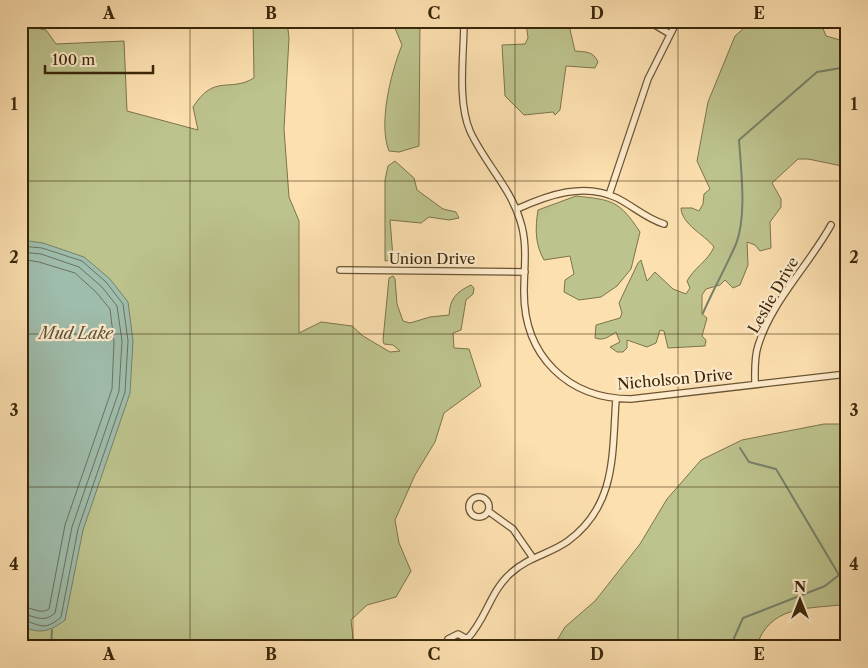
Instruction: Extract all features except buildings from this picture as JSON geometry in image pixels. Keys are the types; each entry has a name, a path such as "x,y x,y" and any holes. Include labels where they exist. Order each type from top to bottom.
{"street":[{"name":"Nicholson Drive","path":"464,21 463,96 469,129 517,209 525,238 524,292 527,318 531,334 540,353 552,368 572,384 599,396 616,399 847,374"},
{"path":"648,21 670,34"},
{"path":"610,195 648,80 677,21"},
{"path":"517,209 558,193 582,191 610,195 654,221 664,224"},
{"name":"Leslie Drive","path":"755,384 755,361 764,332 797,274 821,244 832,226"},
{"name":"Union Drive","path":"340,270 525,272"},
{"path":"467,639 476,629 500,584 511,573 533,558 567,542 584,528 595,514 604,497 611,470 616,399"},
{"path":"488,511 513,529 533,558"},
{"path":"446,647 448,639 454,635 461,635 467,639 469,647"}],"green space":[{"path":"253,21 287,21 289,38 284,129 289,197 299,221 299,333 321,322 352,326 363,336 390,352 400,351 393,345 384,344 383,340 389,278 393,276 395,279 397,304 403,321 410,323 430,317 449,315 452,300 461,290 471,285 474,288 473,294 466,300 461,330 453,333 454,348 469,349 481,386 444,413 435,442 415,475 395,520 399,543 411,571 396,597 367,605 351,620 354,647 21,647 21,25 46,30 56,44 124,41 127,111 198,130 193,107 208,90 222,85 245,82 254,78"},
{"path":"392,21 420,21 419,146 399,152 389,151 385,127 385,113 390,83 402,45"},
{"path":"524,21 568,21 575,51 591,54 598,62 595,68 566,66 560,110 555,115 553,112 524,115 505,96 502,45 525,44 528,38"},
{"path":"752,21 820,21 826,36 847,42 847,167 808,159 798,159 772,183 781,199 781,207 770,222 771,248 760,251 755,245 747,242 748,265 740,285 733,288 725,280 720,285 706,289 702,295 702,314 707,318 702,336 706,340 705,346 668,348 664,331 660,330 656,343 647,347 627,340 627,348 623,352 617,352 610,347 620,342 616,332 603,339 595,338 596,325 620,318 622,313 619,303 638,263 641,260 647,281 655,272 673,289 686,294 690,288 687,281 714,247 689,224 682,214 681,208 692,208 699,211 703,204 704,194 710,189 697,161 708,102 735,36"},
{"path":"395,161 414,178 417,190 443,209 456,212 459,218 449,220 429,217 421,223 390,220 393,257 391,260 385,261 385,180 388,166"},
{"path":"576,196 614,203 626,213 640,232 631,269 617,286 601,297 579,300 564,292 565,280 574,274 570,256 544,260 537,242 538,210"},
{"path":"824,424 847,424 847,612 840,605 814,607 790,612 770,624 762,634 756,647 553,647 565,627 595,601 640,544 667,499 701,460 742,440"}],"water":[{"name":"Mud Lake","path":"21,240 43,243 84,257 110,279 128,302 133,341 130,393 83,530 65,620 44,631 33,630 21,624"}],"waterway":[{"path":"703,313 732,253 739,233 742,207 739,140 817,72 847,67"},
{"path":"740,448 749,462 776,469 839,575"},
{"path":"730,647 743,618 825,586 839,575 847,586"},
{"path":"51,647 52,630"}]}
